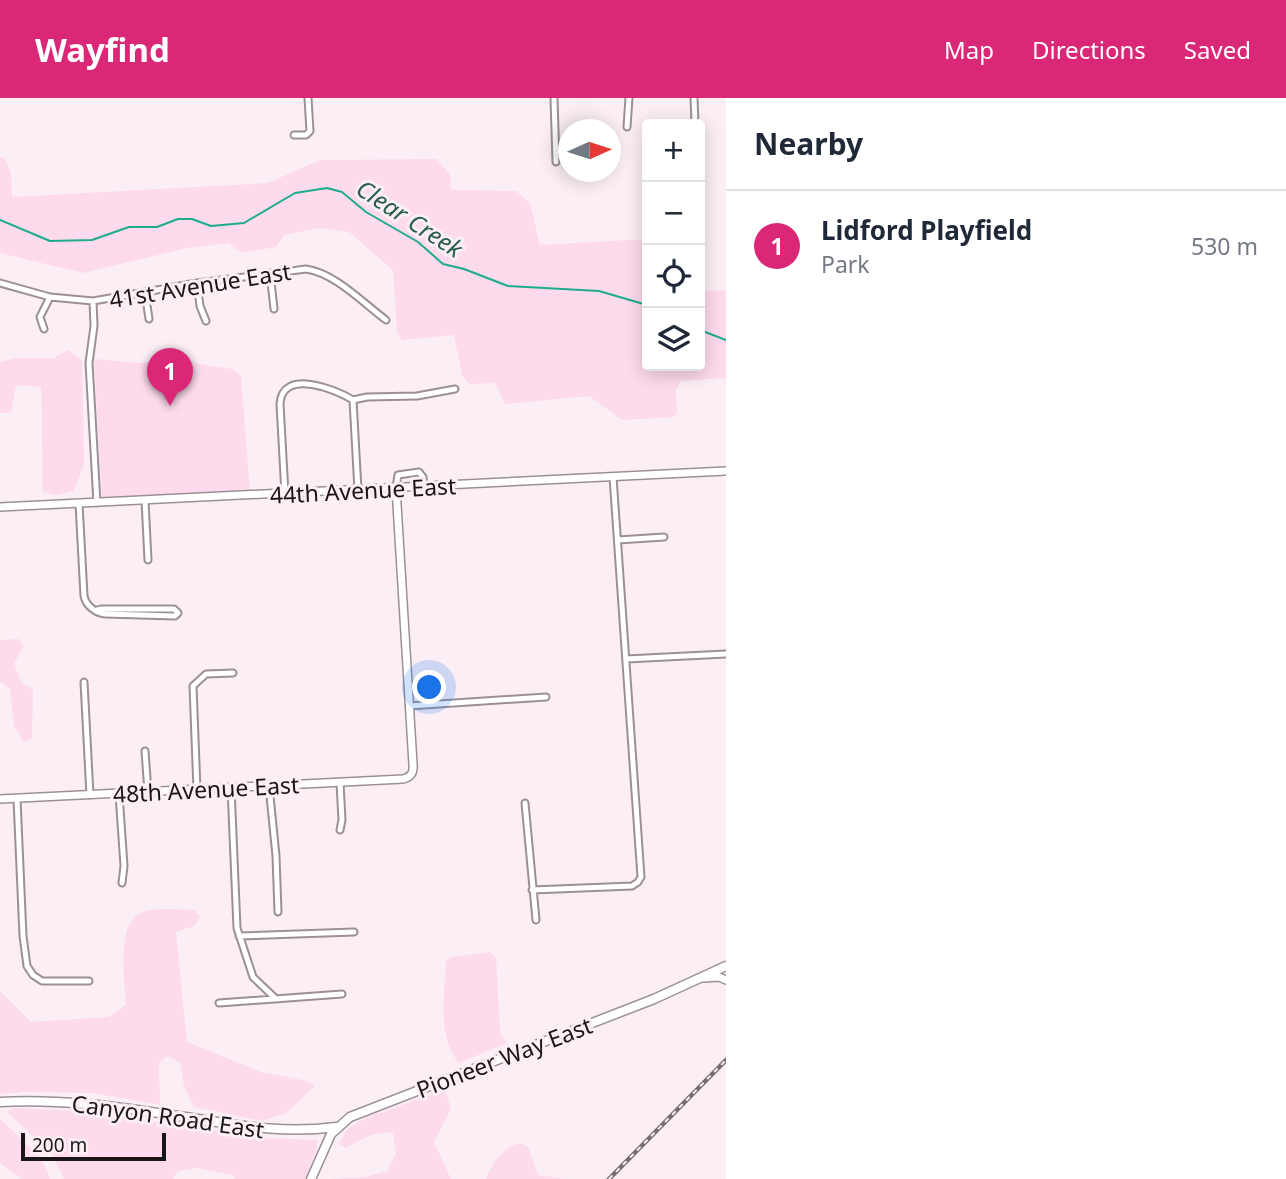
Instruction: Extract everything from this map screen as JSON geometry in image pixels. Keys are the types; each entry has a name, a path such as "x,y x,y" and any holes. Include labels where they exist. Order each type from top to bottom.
{"main road":[{"name":"Pioneer Way East","path":"336,1127 361,1111 641,1004 726,966"},
{"name":"Canyon Road East","path":"0,1102 99,1104 290,1132 336,1127"},
{"path":"311,1179 336,1127"}],"street":[{"path":"294,135 306,135 310,131 309,98"},
{"path":"554,98 556,162"},
{"path":"627,127 629,98"},
{"path":"694,98 695,119"},
{"name":"41st Avenue East","path":"0,283 50,297 93,301 197,283 306,270 319,272 386,320"},
{"path":"270,273 274,309"},
{"path":"197,283 200,306 206,321"},
{"path":"145,292 149,319"},
{"path":"44,329 40,317 50,297"},
{"path":"93,301 89,363 97,503"},
{"path":"285,494 280,404 284,390 301,385 315,385 353,400 367,397 417,396 455,390"},
{"path":"353,400 358,490"},
{"name":"44th Avenue East","path":"0,507 726,471"},
{"path":"424,487 421,474 398,475 396,488 409,706 546,697"},
{"path":"532,890 632,886 641,877 613,477"},
{"path":"145,500 148,560"},
{"path":"79,504 84,596 87,604 98,613 110,615 175,616 178,613 174,609 97,610"},
{"path":"618,540 664,537"},
{"path":"626,659 726,654"},
{"path":"197,790 192,687 206,674 233,673"},
{"path":"84,682 90,795"},
{"name":"48th Avenue East","path":"0,799 403,779 411,775 414,764 409,706"},
{"path":"145,751 148,792"},
{"path":"340,783 340,830"},
{"path":"269,786 278,912"},
{"path":"231,788 235,919 253,977 276,999"},
{"path":"119,794 124,866 122,883"},
{"path":"17,799 23,936 27,966 38,979 49,982 89,981"},
{"path":"525,803 536,920"},
{"path":"239,936 354,932"},
{"path":"704,978 719,977 726,981"},
{"path":"219,1003 342,994"}],"shaded area":[{"path":"4,157 11,174 12,197 268,183 320,160 436,159 450,174 451,190 516,191 530,203 540,245 642,239 642,371 705,371 705,291 726,290 726,378 681,381 676,389 677,413 674,417 622,420 589,396 505,404 495,383 469,384 462,375 454,335 402,340 397,332 393,270 349,232 319,228 284,235 276,247 241,253 229,243 187,248 83,273 0,253 0,158"},
{"path":"68,350 82,360 84,464 74,491 56,495 43,492 41,387 16,385 11,413 0,413 0,362 16,358 54,358"},
{"path":"94,359 141,363 167,359 232,369 241,376 250,492 102,499"},
{"path":"19,639 24,646 14,663 21,682 33,690 32,738 24,743 14,726 10,689 0,682 0,640"},
{"path":"152,910 195,910 200,917 194,926 176,932 187,1042 261,1072 308,1081 315,1086 286,1113 262,1121 194,1107 184,1086 180,1063 168,1056 159,1062 160,1105 93,1093 0,1094 0,991 31,1022 108,1017 126,1005 123,967 125,937 136,916"},
{"path":"490,952 496,957 500,1033 507,1043 459,1063 447,1040 445,1027 446,960"},
{"path":"441,1091 446,1093 451,1109 434,1142 451,1179 331,1179 365,1177 387,1171 396,1154 393,1133 387,1132 374,1134 346,1148 339,1144 347,1129 366,1118"},
{"path":"12,1108 85,1111 266,1138 317,1140 317,1149 305,1179 235,1179 232,1175 198,1168 178,1171 173,1179 64,1179 53,1155 7,1112"},
{"path":"0,1119 41,1158 50,1179 22,1179 0,1163"},
{"path":"520,1143 528,1147 538,1175 565,1179 486,1179 499,1156"}],"waterway":[{"name":"Clear Creek","path":"0,220 50,241 92,240 129,227 157,227 178,219 192,219 211,226 244,223 295,193 327,188 342,192 366,212 418,242 443,264 508,286 599,291 642,304"},
{"name":"Clear Creek","path":"705,332 726,340"}],"railway":[{"path":"609,1179 726,1060"}],"place":[{"name":"Lidford Playfield","path":"170,406"}]}
